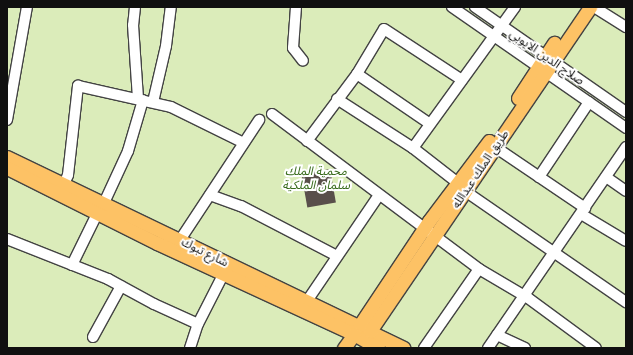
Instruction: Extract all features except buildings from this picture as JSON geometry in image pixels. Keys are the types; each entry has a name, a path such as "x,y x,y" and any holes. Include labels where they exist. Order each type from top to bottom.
{"main road":[{"name":"طريق الملك عبدالله","path":"461,187 495,147 579,7"},
{"name":"طريق الملك عبدالله","path":"344,348 361,336 461,187 494,134 590,7"},
{"name":"شارع تبوك","path":"7,157 64,184 101,208 223,275 361,336 402,348"},
{"name":"شارع تبوك","path":"7,168 180,240 308,302 378,348"}],"street":[{"path":"7,120 27,7"},
{"path":"72,265 128,151 141,100 133,25 134,7"},
{"path":"153,102 166,46 171,7"},
{"path":"296,7 293,48 304,61"},
{"name":"صلاح الدين الايوبي","path":"452,7 494,36 546,64 626,112"},
{"name":"صلاح الدين الايوبي","path":"475,7 502,25 589,102 626,128"},
{"path":"413,148 515,7"},
{"path":"594,7 626,27"},
{"path":"307,141 357,74 384,29 462,80"},
{"path":"357,74 430,124"},
{"path":"64,184 68,175 78,86 153,102 171,108 244,143"},
{"path":"337,99 413,148 461,187 553,254 626,302"},
{"path":"539,177 589,102"},
{"path":"272,114 479,269 524,296 596,348"},
{"path":"180,240 259,120"},
{"path":"495,147 539,177 583,211 626,241"},
{"path":"488,348 626,147"},
{"path":"606,177 626,191"},
{"path":"210,194 241,206 337,256"},
{"path":"308,302 337,256 379,195"},
{"path":"7,239 121,286 154,304 198,324"},
{"path":"424,348 479,269"},
{"path":"190,348 198,324 223,275"},
{"path":"93,337 121,286"},
{"path":"497,335 526,348"}],"green space":[{"name":"محمية الملك سلمان الملكية","path":"7,7 626,7 626,348 7,348"}]}
